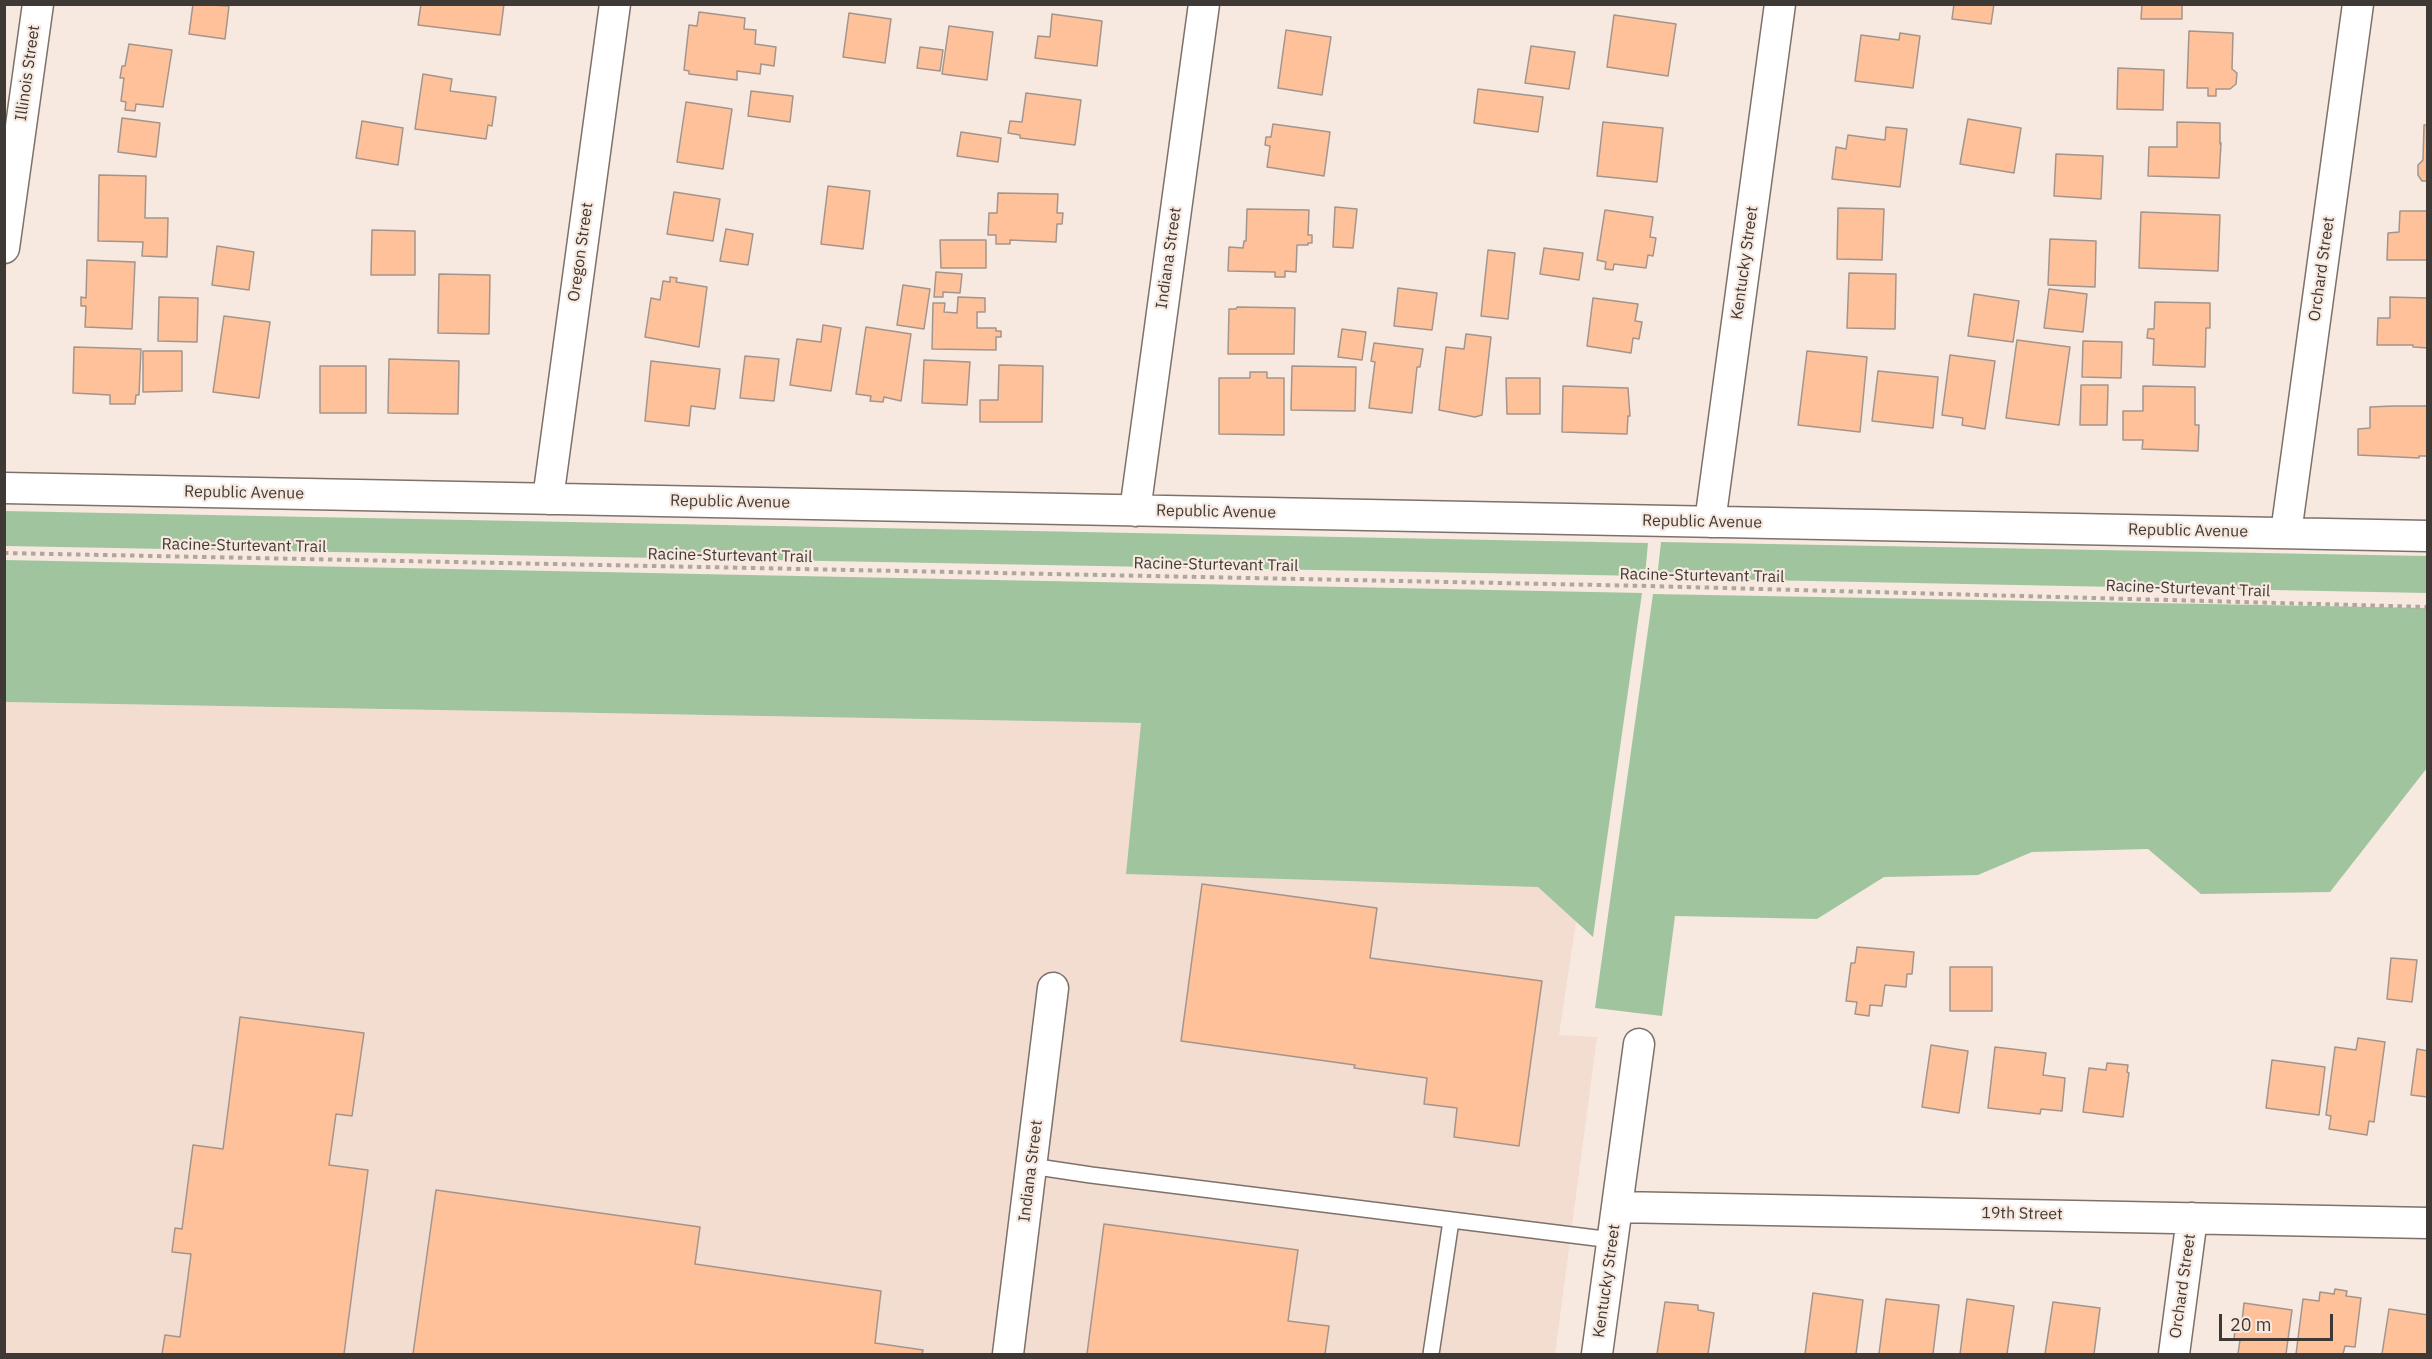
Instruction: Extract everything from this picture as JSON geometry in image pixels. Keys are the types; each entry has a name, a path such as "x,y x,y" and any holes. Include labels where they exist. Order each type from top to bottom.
{"street":[{"name":"Illinois Street","path":"4,248 38,4"},
{"name":"Oregon Street","path":"548,499 615,4"},
{"name":"Indiana Street","path":"1135,511 1204,4"},
{"name":"Kentucky Street","path":"1710,522 1780,4"},
{"name":"Orchard Street","path":"2286,533 2358,4"},
{"name":"Republic Avenue","path":"4,488 2427,536"},
{"name":"Indiana Street","path":"1008,1354 1053,988"},
{"name":"Kentucky Street","path":"1597,1354 1639,1044"},
{"name":"19th Street","path":"1617,1207 2427,1222"},
{"name":"Orchard Street","path":"2174,1354 2192,1218"}],"lane":[{"path":"1031,1166 1612,1240"},
{"path":"1431,1354 1450,1221"}],"path":[{"name":"Racine-Sturtevant Trail","path":"4,553 1649,586 2427,607"}],"shaded area":[{"path":"5,702 1141,723 1136,776 1599,769 1559,1035 1597,1037 1555,1354 5,1354"}],"green space":[{"path":"5,511 1648,543 1645,576 5,546"},
{"path":"1661,542 2427,556 2427,593 1657,578"},
{"path":"5,560 1642,593 1593,937 1538,887 1126,874 1141,723 5,702"},
{"path":"1653,594 2427,608 2427,768 2330,892 2201,894 2148,849 2032,852 1978,875 1884,877 1817,919 1675,916 1662,1016 1595,1008"}],"building":[{"path":"193,4 229,6 225,39 189,34"},
{"path":"421,4 504,4 500,35 418,25"},
{"path":"1954,4 1994,4 1991,24 1952,19"},
{"path":"2142,4 2182,4 2182,19 2141,19"},
{"path":"699,12 745,18 744,29 756,30 755,44 776,47 774,66 761,64 760,74 737,71 737,80 689,74 689,71 684,70 689,25 697,26"},
{"path":"849,13 891,19 885,63 843,57"},
{"path":"1052,14 1102,21 1097,66 1035,58 1038,36 1050,37"},
{"path":"1614,15 1676,24 1668,76 1607,67"},
{"path":"949,26 993,32 987,80 942,74"},
{"path":"1286,30 1331,37 1322,95 1278,88"},
{"path":"2189,31 2233,33 2232,69 2237,73 2236,84 2230,89 2216,89 2216,96 2208,96 2208,88 2187,88"},
{"path":"1900,33 1920,36 1913,88 1855,81 1861,35 1899,40"},
{"path":"129,44 172,50 163,107 136,104 135,111 125,110 126,102 121,101 124,78 120,78"},
{"path":"1531,46 1575,52 1569,89 1525,83"},
{"path":"920,47 943,50 940,71 917,68"},
{"path":"2118,68 2164,70 2163,110 2117,109"},
{"path":"423,74 452,79 450,91 496,97 492,126 488,125 486,139 415,129"},
{"path":"1478,89 1543,97 1538,132 1474,123"},
{"path":"751,91 793,96 790,122 748,116"},
{"path":"1026,93 1081,100 1075,145 1020,138 1020,135 1008,133 1010,121 1022,122"},
{"path":"686,102 732,109 723,169 677,162"},
{"path":"122,118 160,123 156,157 118,152"},
{"path":"1968,119 2021,128 2014,173 1960,164"},
{"path":"362,121 403,128 398,165 356,158"},
{"path":"1603,122 1663,128 1657,182 1597,176"},
{"path":"2177,122 2220,123 2219,178 2148,176 2149,147 2177,147"},
{"path":"1273,124 1330,132 1324,176 1267,167 1270,146 1265,145 1266,137 1271,137"},
{"path":"2424,125 2428,125 2428,181 2422,181 2418,175 2418,165 2423,160"},
{"path":"1886,127 1907,129 1900,187 1832,179 1836,147 1846,149 1848,135 1885,140"},
{"path":"961,132 1001,138 998,162 957,156"},
{"path":"2056,154 2103,156 2101,199 2054,196"},
{"path":"99,175 146,176 145,218 168,218 167,257 142,256 143,242 98,241"},
{"path":"828,186 870,191 863,249 821,244"},
{"path":"674,192 720,199 713,241 667,234"},
{"path":"998,193 1058,194 1057,213 1063,213 1062,224 1057,224 1056,242 1010,240 1010,244 996,244 996,235 988,235 989,213 997,213"},
{"path":"1335,207 1357,209 1353,248 1333,247"},
{"path":"1838,208 1884,209 1882,260 1837,259"},
{"path":"1247,209 1309,210 1308,235 1312,235 1312,243 1297,245 1296,272 1285,271 1285,277 1275,277 1275,272 1228,271 1229,247 1243,248 1244,241 1246,241"},
{"path":"1605,210 1653,217 1650,237 1656,238 1653,256 1648,255 1646,268 1614,264 1613,270 1605,269 1606,262 1597,260"},
{"path":"2400,211 2428,211 2428,260 2387,260 2388,233 2399,232"},
{"path":"2141,212 2220,215 2218,271 2139,268"},
{"path":"726,229 753,234 748,265 720,261"},
{"path":"372,230 415,231 415,275 371,275"},
{"path":"2050,239 2096,241 2095,287 2048,285"},
{"path":"940,240 986,240 986,268 941,268"},
{"path":"217,246 254,252 249,290 212,285"},
{"path":"1544,248 1583,253 1579,280 1540,274"},
{"path":"1488,250 1515,253 1508,319 1481,316"},
{"path":"87,260 135,262 132,329 85,327 86,306 81,306 81,297 86,298"},
{"path":"936,272 962,274 960,293 943,292 943,297 934,297"},
{"path":"1849,273 1896,274 1895,329 1847,328"},
{"path":"439,274 490,275 489,334 438,333"},
{"path":"670,277 677,278 676,282 707,287 699,347 645,337 651,298 660,300 663,281 670,282"},
{"path":"903,285 930,289 924,329 897,325"},
{"path":"1398,288 1437,293 1432,330 1394,326"},
{"path":"2049,289 2087,294 2083,332 2044,328"},
{"path":"1974,294 2019,301 2013,342 1968,336"},
{"path":"159,297 198,298 197,342 158,341"},
{"path":"958,297 985,298 985,312 977,312 977,328 996,328 996,331 1001,331 1001,337 996,337 996,350 932,349 933,303 945,303 944,312 957,313"},
{"path":"2390,297 2428,298 2428,348 2413,347 2413,345 2377,345 2378,318 2390,318"},
{"path":"1593,298 1638,304 1635,321 1642,322 1639,339 1633,338 1631,353 1587,346"},
{"path":"2155,302 2210,303 2210,328 2206,328 2205,367 2153,365 2154,339 2147,338 2148,329 2154,329"},
{"path":"1237,307 1295,308 1294,354 1228,354 1229,309"},
{"path":"224,316 270,322 259,398 213,392"},
{"path":"823,325 841,328 831,391 790,385 797,339 821,342"},
{"path":"866,327 911,334 901,401 884,397 883,402 870,401 871,396 856,394"},
{"path":"1342,329 1366,332 1362,360 1338,357"},
{"path":"1466,334 1491,337 1482,415 1475,417 1439,410 1446,347 1464,349"},
{"path":"2017,340 2070,347 2059,425 2006,418"},
{"path":"2083,341 2122,342 2121,378 2082,377"},
{"path":"1374,343 1423,349 1420,367 1417,367 1412,413 1369,408 1375,362 1371,361"},
{"path":"74,347 141,349 139,395 136,395 135,404 110,404 110,395 73,393"},
{"path":"143,351 182,351 182,391 143,392"},
{"path":"1807,351 1867,357 1860,432 1798,425"},
{"path":"1950,355 1995,361 1985,429 1962,425 1963,418 1942,415"},
{"path":"745,356 779,359 774,401 740,398"},
{"path":"389,359 459,361 458,414 388,413"},
{"path":"924,360 970,362 967,405 922,403"},
{"path":"651,361 720,369 715,409 691,406 689,426 645,421"},
{"path":"999,365 1043,366 1042,422 980,422 980,400 998,400"},
{"path":"320,366 366,366 366,413 320,413"},
{"path":"1292,366 1356,367 1355,411 1291,410"},
{"path":"1878,371 1938,377 1933,428 1872,421"},
{"path":"1250,372 1267,372 1267,378 1284,378 1284,435 1219,434 1219,378 1250,378"},
{"path":"1506,378 1540,378 1540,414 1507,414"},
{"path":"2081,385 2108,385 2107,425 2080,425"},
{"path":"1563,386 1628,388 1630,416 1628,416 1627,434 1562,432"},
{"path":"2143,386 2195,387 2195,425 2199,425 2198,451 2142,449 2143,440 2123,440 2123,411 2143,411"},
{"path":"2428,406 2428,456 2419,456 2419,458 2358,455 2358,429 2370,428 2370,407"},
{"path":"1202,884 1377,908 1370,958 1542,981 1519,1146 1454,1137 1457,1108 1424,1104 1427,1078 1354,1068 1355,1065 1181,1041"},
{"path":"1857,947 1914,952 1912,974 1907,974 1906,987 1885,985 1882,1006 1870,1005 1869,1016 1855,1014 1857,1002 1846,1001 1851,963 1855,963"},
{"path":"2391,958 2417,960 2412,1002 2387,999"},
{"path":"1950,967 1992,967 1992,1011 1950,1011"},
{"path":"240,1017 364,1033 352,1116 336,1114 329,1165 368,1170 344,1354 162,1354 165,1335 180,1337 191,1254 172,1252 175,1228 182,1229 193,1145 223,1149"},
{"path":"2358,1038 2385,1042 2374,1122 2369,1121 2367,1135 2329,1129 2331,1116 2326,1115 2335,1047 2356,1050"},
{"path":"1931,1045 1968,1051 1959,1113 1922,1107"},
{"path":"1995,1047 2046,1053 2043,1075 2065,1078 2062,1111 2041,1109 2040,1114 1988,1108"},
{"path":"2417,1049 2428,1051 2428,1097 2411,1095"},
{"path":"2272,1060 2325,1067 2319,1115 2266,1108"},
{"path":"2107,1063 2128,1065 2123,1117 2083,1112 2089,1068 2106,1070"},
{"path":"436,1190 700,1227 695,1264 881,1291 875,1343 923,1350 922,1354 413,1354"},
{"path":"1104,1224 1298,1250 1288,1321 1329,1326 1325,1354 1087,1354"},
{"path":"2335,1289 2347,1291 2346,1296 2361,1298 2355,1347 2345,1346 2343,1354 2296,1354 2303,1299 2319,1301 2320,1292 2334,1294"},
{"path":"1813,1293 1863,1300 1856,1354 1805,1354"},
{"path":"1886,1299 1939,1305 1933,1354 1879,1354"},
{"path":"1967,1299 2014,1306 2007,1354 1960,1354"},
{"path":"1665,1302 1698,1305 1698,1310 1714,1313 1708,1354 1657,1354"},
{"path":"2053,1302 2100,1308 2094,1354 2045,1354"},
{"path":"2244,1303 2292,1310 2286,1354 2238,1354 2240,1340 2234,1339 2235,1330 2241,1331"},
{"path":"2389,1309 2428,1315 2428,1354 2382,1354"}]}
